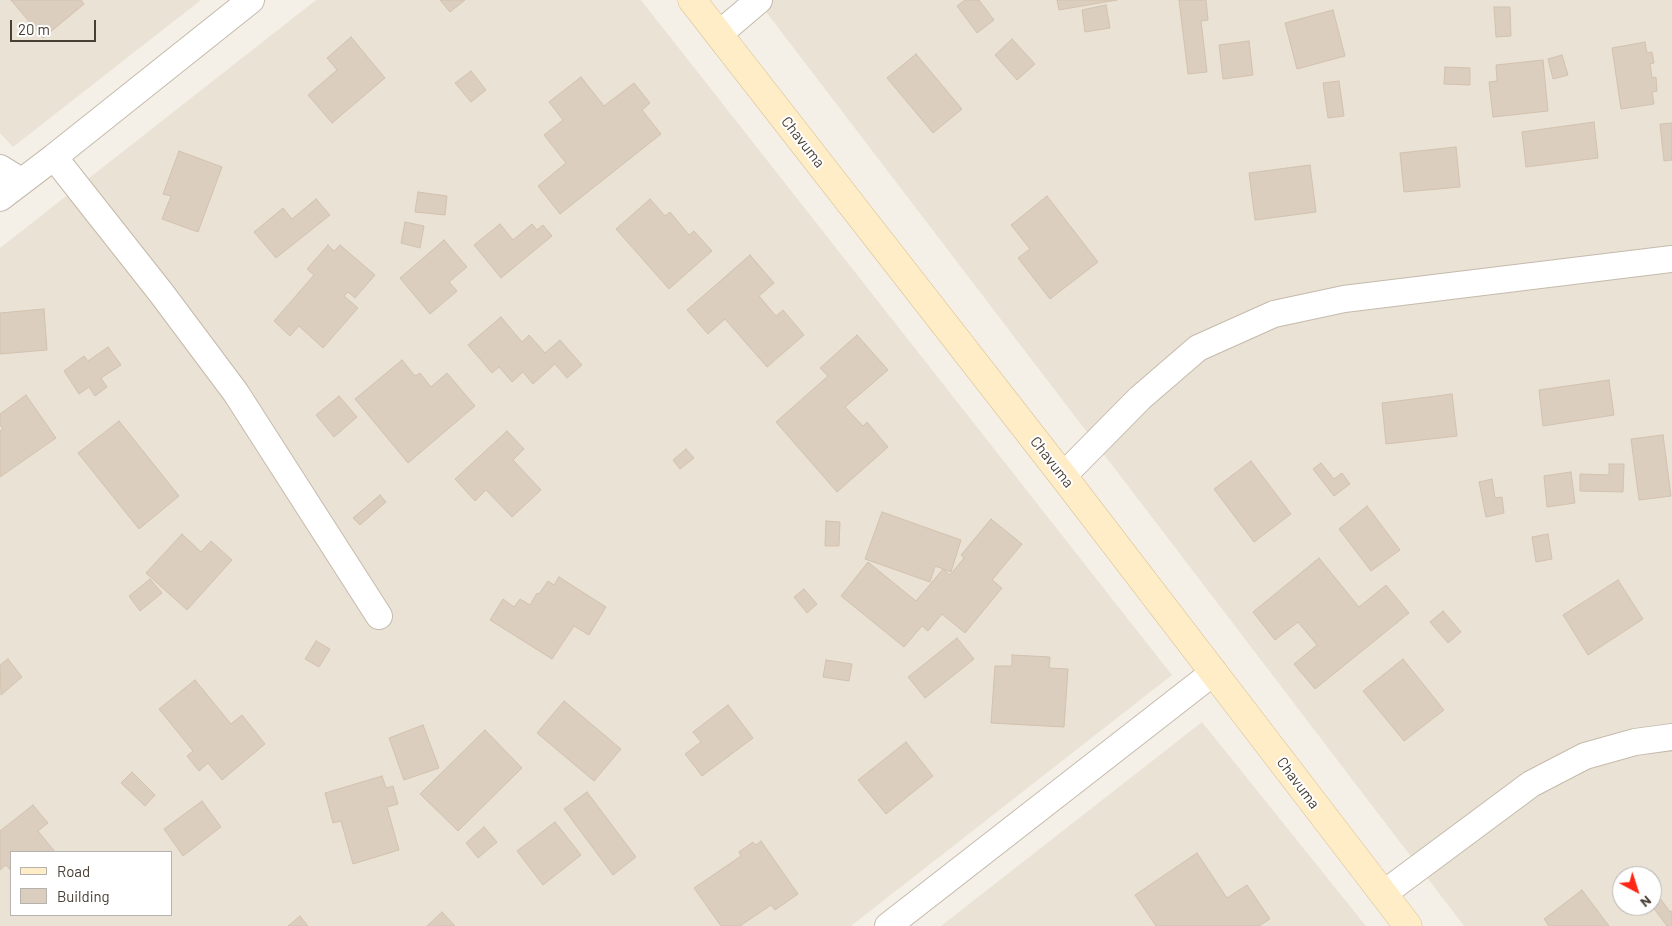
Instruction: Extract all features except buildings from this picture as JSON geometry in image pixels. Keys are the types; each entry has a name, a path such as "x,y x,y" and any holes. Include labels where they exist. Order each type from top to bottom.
{"street":[{"path":"0,198 11,175 54,157 250,0"},
{"name":"Chavuma","path":"692,0 1063,476 1408,926"},
{"path":"719,34 759,0"},
{"path":"54,157 162,294 236,393 379,616"},
{"path":"1063,476 1140,398 1198,348 1274,314 1344,298 1672,259"},
{"path":"888,926 1214,672"},
{"path":"1383,894 1531,784 1585,756 1635,742 1672,736"}],"shaded area":[{"path":"0,0 201,0 13,147 0,133"},
{"path":"316,0 641,0 1172,675 851,926 0,926 0,248"},
{"path":"757,0 1672,0 1672,926 1464,926"},
{"path":"1202,722 1366,926 941,926"}]}
